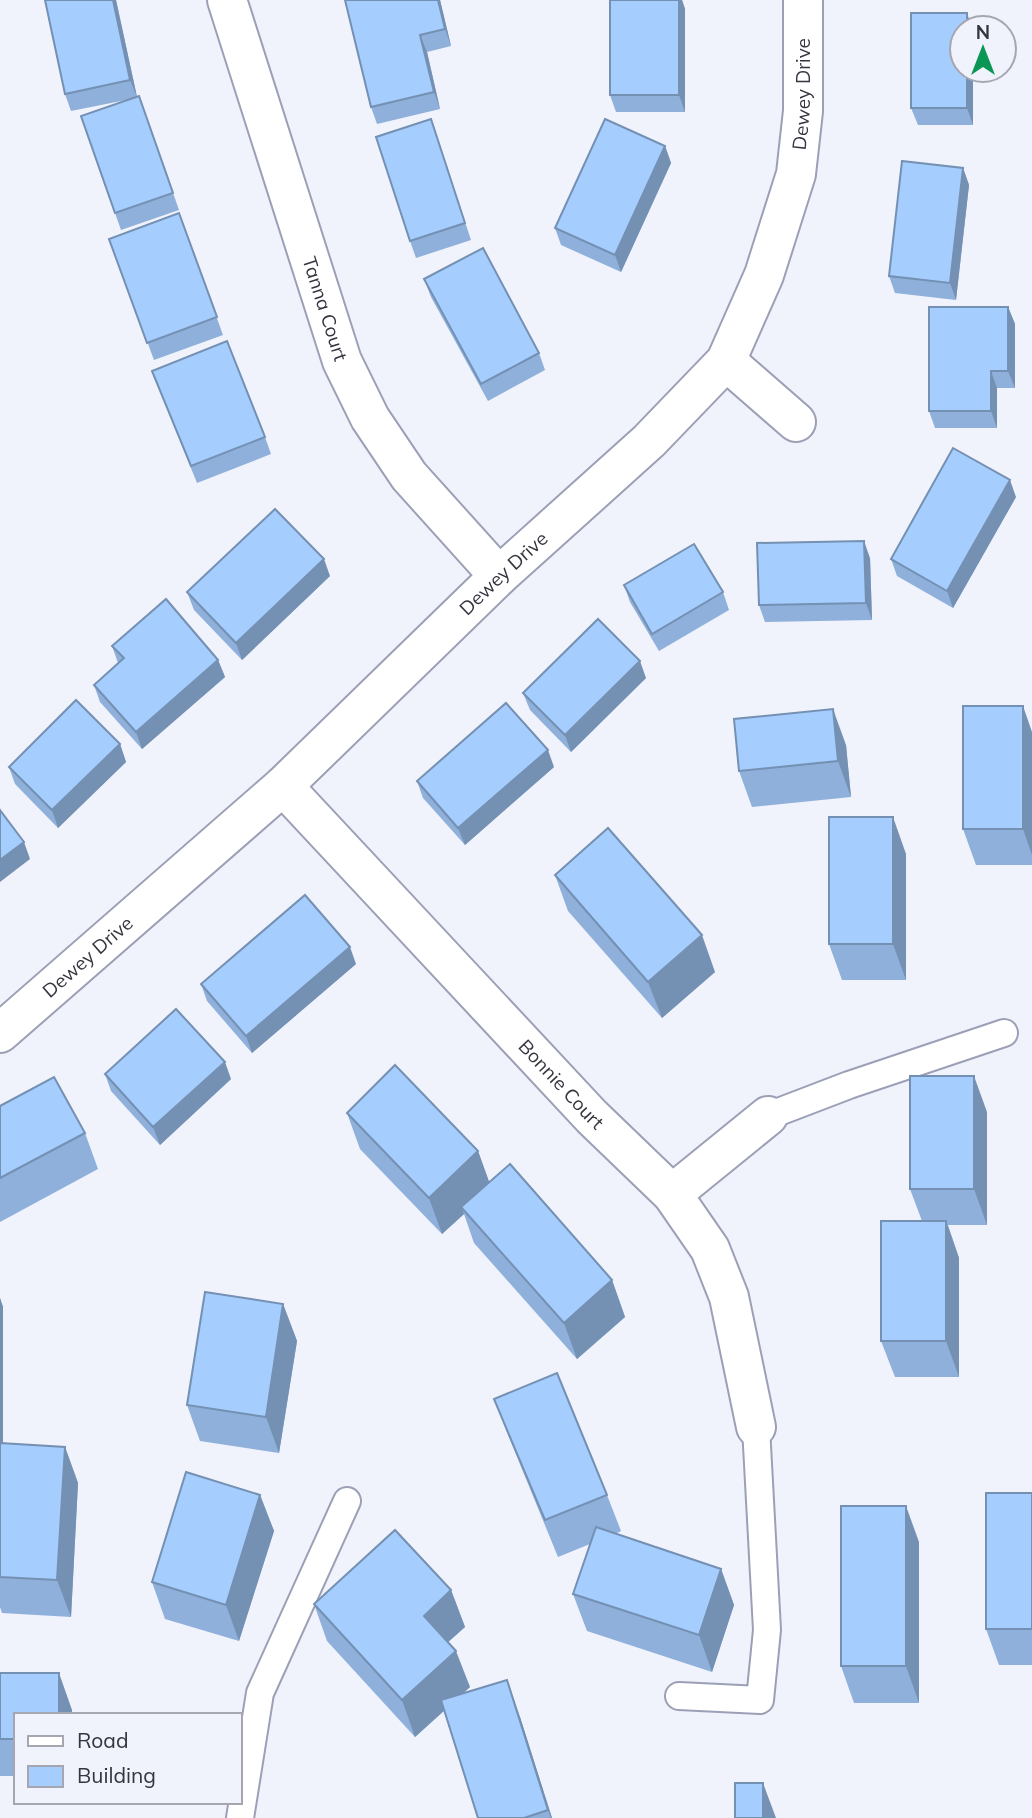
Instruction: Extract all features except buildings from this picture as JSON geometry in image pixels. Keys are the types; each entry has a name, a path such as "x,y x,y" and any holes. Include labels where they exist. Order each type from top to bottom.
{"street":[{"name":"Tanna Court","path":"228,0 348,372 369,418 409,476 499,576"},
{"name":"Dewey Drive","path":"0,1034 283,786 499,576 649,442 726,361 764,275 796,174 803,111 803,0"},
{"path":"726,361 796,422"},
{"name":"Bonnie Court","path":"283,786 592,1117 672,1194 710,1249 729,1297 756,1427"},
{"path":"672,1194 768,1116"}],"lane":[{"path":"768,1116 849,1085 1004,1033"},
{"path":"679,1696 760,1700 767,1630 756,1427"},
{"path":"240,1818 260,1693 347,1501"}]}
